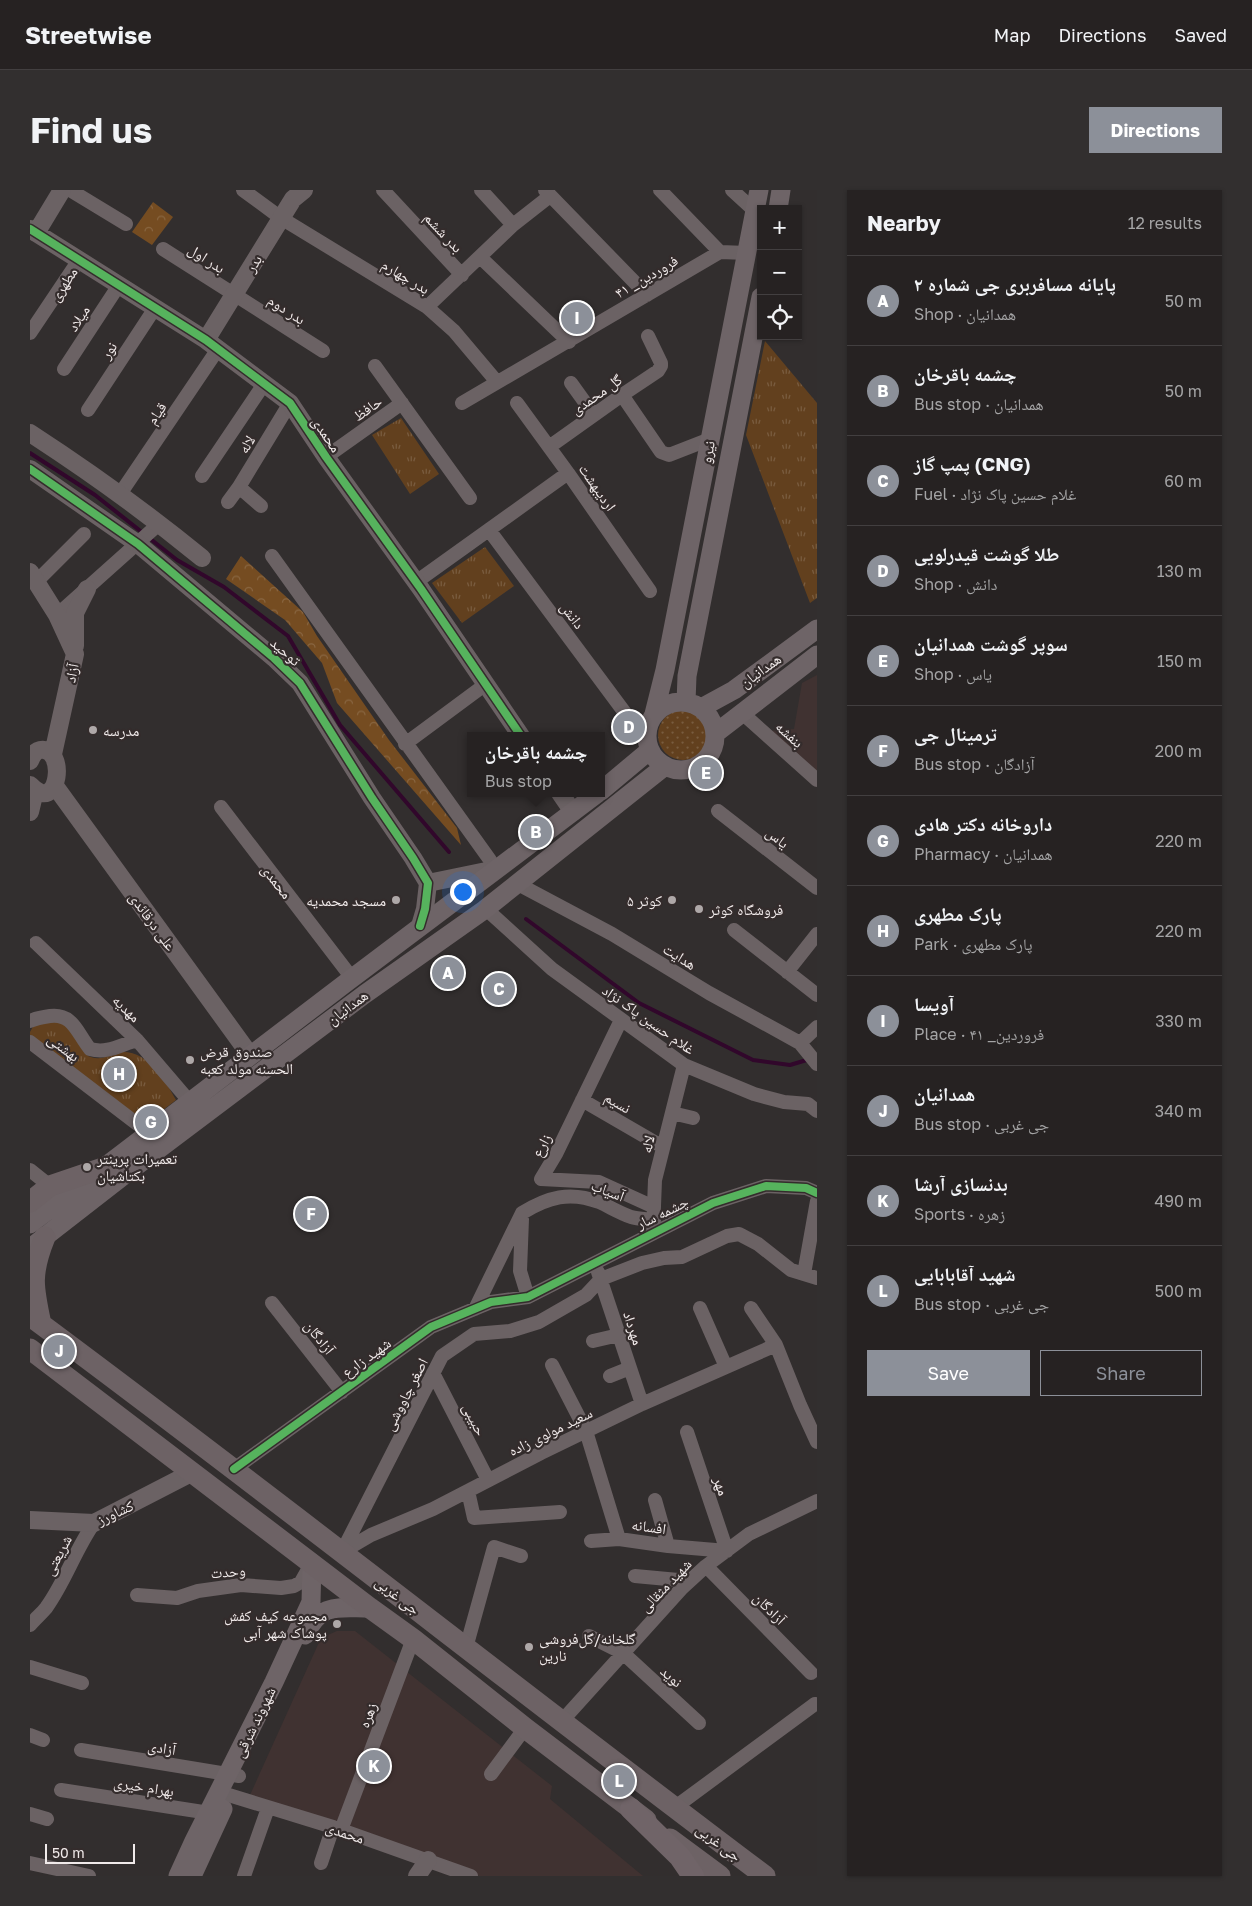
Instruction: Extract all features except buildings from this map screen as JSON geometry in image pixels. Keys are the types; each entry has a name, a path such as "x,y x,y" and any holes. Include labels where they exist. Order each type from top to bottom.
{"highway":[{"path":"631,1809 680,1857 693,1876"}],"main road":[{"name":"نیرو","path":"654,714 665,670 759,190"},
{"path":"779,205 781,190"},
{"name":"نیرو","path":"694,705 687,676 757,317"},
{"name":"همدانیان","path":"694,705 734,690 817,629"},
{"name":"همدانیان","path":"716,733 817,655"},
{"path":"665,670 687,676"},
{"path":"674,702 694,705 713,724 716,733 715,744 711,753 700,764 685,770 675,770 656,760 650,750 647,732 654,714 663,706 674,702"},
{"path":"605,788 650,750"},
{"name":"همدانیان","path":"35,1236 365,994 486,909 665,766"},
{"name":"همدانیان","path":"35,1236 106,1167 149,1133 420,926 493,865 593,797"},
{"path":"279,1033 283,1042 292,1048"},
{"path":"229,1072 239,1078 241,1086"},
{"path":"30,1202 50,1186 106,1167"},
{"path":"35,1236 37,1256 33,1276 36,1320"},
{"name":"جی غربی","path":"36,1320 234,1469 561,1722 765,1876"},
{"name":"جی غربی","path":"30,1349 194,1472 370,1608 414,1639 524,1728 720,1876"},
{"name":"شهروند شرقی","path":"234,1775 311,1602 312,1563"},
{"name":"شهروند شرقی","path":"178,1876 214,1814 312,1621 323,1612 337,1608 370,1608"},
{"name":"شهروند شرقی","path":"192,1876 214,1814"}],"street":[{"path":"33,231 62,190"},
{"path":"70,190 126,224"},
{"name":"بدر چهارم","path":"243,190 281,218 427,307 454,331 497,382"},
{"name":"بدر","path":"212,345 234,294 293,199 304,190"},
{"name":"بدر ششم","path":"383,190 462,275"},
{"path":"481,190 513,225"},
{"path":"660,190 720,252 746,253"},
{"path":"732,190 755,210"},
{"path":"427,307 548,193 647,295"},
{"name":"محمدی","path":"33,231 212,345 290,403 518,732"},
{"name":"بدر اول","path":"163,248 234,294"},
{"name":"۴۱ _فروردین","path":"462,404 720,252"},
{"path":"480,257 569,342"},
{"name":"مطهری","path":"30,334 79,260"},
{"name":"میلاد","path":"64,369 119,285"},
{"name":"بدر دوم","path":"234,294 323,351"},
{"name":"نور","path":"88,410 155,308"},
{"name":"گل محمدی","path":"549,447 658,371 661,366 648,336"},
{"name":"قیام","path":"120,494 212,345"},
{"path":"375,366 470,498"},
{"path":"571,383 594,415"},
{"path":"202,476 264,384"},
{"path":"622,395 661,452 669,455 710,439"},
{"name":"لاله","path":"228,502 290,403"},
{"name":"حافظ","path":"326,457 402,403"},
{"name":"اردیبهشت","path":"517,403 650,591"},
{"path":"30,433 86,469 120,494 148,534 202,558"},
{"name":"توحید","path":"30,469 148,534 300,683 428,883"},
{"path":"416,582 568,473"},
{"path":"239,487 261,506"},
{"name":"دانش","path":"489,530 631,721"},
{"path":"34,577 84,534"},
{"path":"57,615 148,534"},
{"path":"272,556 493,865 428,883 425,908 420,926"},
{"name":"آزاد","path":"34,577 57,615 75,654 53,754 56,762 55,786"},
{"path":"75,654 75,613 87,589"},
{"path":"405,744 486,684"},
{"name":"بنفشه","path":"741,712 817,780"},
{"path":"32,755 42,750 48,750 53,754"},
{"path":"30,812 33,788 43,793 52,790 55,786"},
{"name":"علی درقائدی","path":"55,786 250,1055"},
{"path":"563,797 573,812"},
{"name":"محمدی","path":"221,807 352,978"},
{"name":"یاس","path":"718,811 817,888"},
{"name":"هدایت","path":"518,884 612,934 709,993 802,1045 817,1064"},
{"name":"غلام حسین پاک نژاد","path":"486,909 552,969 684,1065 754,1094 784,1102 814,1103"},
{"path":"734,930 817,995"},
{"path":"787,972 817,934"},
{"name":"مهدیه","path":"36,942 137,1040 190,1102"},
{"path":"30,1021 36,1018 60,1015 72,1022 90,1049 100,1052 137,1040"},
{"name":"زارع","path":"621,1020 556,1154 541,1179 599,1182 654,1220"},
{"path":"802,1045 817,1027"},
{"name":"بهشتی","path":"30,1042 149,1133"},
{"name":"لاله","path":"654,1220 655,1180 684,1065"},
{"name":"نسیم","path":"582,1100 663,1147"},
{"path":"672,1114 693,1118"},
{"path":"30,1170 50,1186"},
{"name":"چشمه سار","path":"528,1296 595,1262 654,1220 766,1186 806,1188 817,1193"},
{"name":"آسیاب","path":"522,1213 536,1205 562,1196 579,1196 599,1202 631,1217 654,1220"},
{"path":"811,1276 817,1201"},
{"path":"522,1213 520,1270 528,1296"},
{"path":"475,1309 522,1213"},
{"name":"اصغر چاووشی","path":"342,1552 442,1356 474,1334 510,1330 539,1322 586,1295 600,1279 642,1263 664,1258 682,1257 727,1236 739,1234 758,1244 791,1270 811,1276"},
{"name":"مهرداد","path":"595,1262 642,1404"},
{"name":"شهید زارع","path":"234,1469 431,1327 491,1302 528,1296"},
{"name":"آزادگان","path":"272,1303 342,1392"},
{"path":"700,1308 726,1367"},
{"path":"750,1308 776,1345 817,1442"},
{"path":"593,1341 619,1335"},
{"name":"سعید مولوی زاده","path":"342,1552 371,1535 433,1509 642,1404 776,1345"},
{"name":"افسانه","path":"552,1365 586,1431 619,1539 668,1546 727,1551"},
{"path":"610,1376 630,1368"},
{"name":"حبیبی","path":"433,1374 488,1480"},
{"name":"مهر","path":"687,1432 727,1551"},
{"name":"کشاورز","path":"30,1520 94,1523 194,1472"},
{"path":"468,1491 474,1518 560,1512"},
{"path":"655,1500 668,1546"},
{"name":"شهید مثقالی","path":"561,1722 689,1581 706,1566 749,1534 817,1500"},
{"name":"شریعتی","path":"30,1625 46,1607 94,1523"},
{"path":"591,1541 619,1539"},
{"path":"466,1648 494,1547 521,1556"},
{"name":"وحدت","path":"137,1596 177,1598 198,1591 234,1586 288,1587 301,1582 312,1563"},
{"name":"آزادگان","path":"706,1566 811,1673"},
{"path":"635,1576 689,1581"},
{"name":"نوید","path":"589,1636 623,1653 699,1723"},
{"name":"زهره","path":"320,1863 337,1829 414,1639"},
{"path":"30,1668 82,1683"},
{"path":"674,1808 814,1704"},
{"path":"491,1774 524,1728"},
{"name":"آزادی","path":"81,1750 234,1775"},
{"name":"بهرام خیری","path":"62,1790 214,1814"},
{"name":"محمدی","path":"224,1794 337,1829 429,1868 471,1876"},
{"path":"244,1876 268,1808"},
{"path":"30,1814 47,1819"},
{"path":"30,1863 89,1876"},
{"path":"417,1876 429,1868"}],"shaded area":[{"path":"817,675 817,771 769,731 794,729 802,683"},
{"path":"337,1631 355,1631 552,1786 550,1799 643,1876 479,1876 250,1795 321,1638"}],"green space":[{"path":"153,202 173,217 152,245 132,232"},
{"path":"765,341 817,403 817,598 810,603 746,435"},
{"path":"401,418 439,474 410,494 372,435"},
{"path":"485,547 514,586 462,623 432,583"},
{"path":"241,556 303,612 317,636 389,740 457,828 461,845 337,703 322,663 285,620 226,579"},
{"path":"678,710 688,710 701,717 708,730 708,740 701,753 688,760 678,760 669,756 662,749 658,740 658,730 662,721 669,714"},
{"path":"53,1020 65,1024 88,1056 98,1058 122,1052 140,1056 148,1061 167,1084 176,1100 146,1123 30,1036 35,1023"}],"waterway":[{"path":"30,453 95,495 177,560 224,587 288,636 340,725 449,852"},
{"path":"526,919 639,1003 753,1060 790,1065 810,1059"}],"cycle path":[{"path":"30,229 206,340 290,403 326,457 421,589 518,732"},
{"path":"30,469 138,544 274,658 300,683 428,883 425,909 420,926"},
{"path":"234,1469 431,1327 491,1302 528,1297 713,1203 766,1186 806,1188 817,1193"}],"place":[{"name":"آویسا","path":"577,318"},
{"name":"طلا گوشت قیدرلویی","path":"629,727"},
{"name":"مدرسه","path":"93,730"},
{"name":"سوپر گوشت همدانیان","path":"706,773"},
{"name":"چشمه باقرخان","path":"536,832"},
{"name":"مسجد محمدیه","path":"396,900"},
{"name":"کوثر ۵","path":"672,900"},
{"name":"فروشگاه کوثر","path":"699,909"},
{"name":"پایانه مسافربری جی شماره ۲","path":"448,973"},
{"name":"پمپ گاز (CNG)","path":"499,989"},
{"name":"صندوق قرض الحسنه مولد کعبه","path":"190,1060"},
{"name":"پارک مطهری","path":"119,1074"},
{"name":"داروخانه دکتر هادی","path":"151,1122"},
{"name":"تعمیرات پرینتر بکتاشیان","path":"87,1167"},
{"name":"ترمینال جی","path":"311,1214"},
{"name":"همدانیان","path":"59,1351"},
{"name":"مجموعه کیف کفش پوشاک شهر آبی","path":"337,1624"},
{"name":"گلخانه/گل‌فروشی نارین","path":"529,1647"},
{"name":"بدنسازی آرشا","path":"374,1766"},
{"name":"شهید آقابابایی","path":"619,1781"}]}
